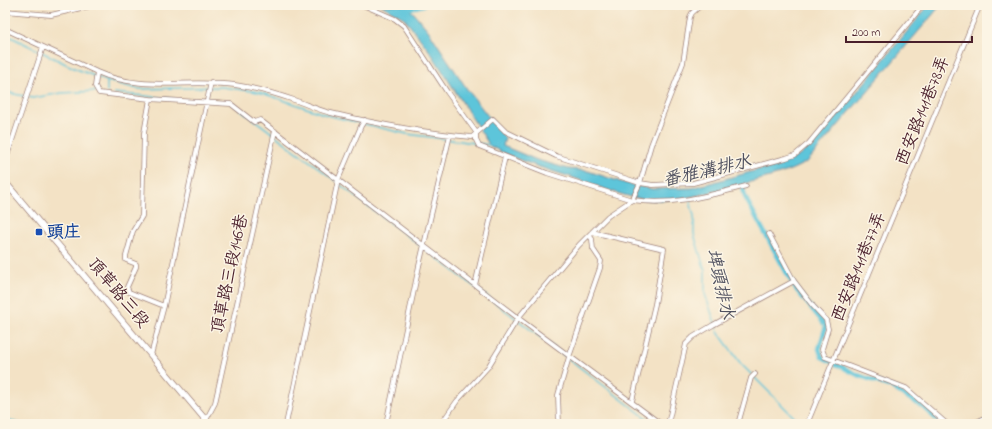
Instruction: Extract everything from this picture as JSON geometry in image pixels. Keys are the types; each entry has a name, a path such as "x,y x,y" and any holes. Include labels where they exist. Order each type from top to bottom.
{"street":[{"path":"5,11 51,15 94,5"},
{"path":"363,5 395,19 404,26 447,92 476,132 476,142 505,158 632,200 645,202 691,200 746,186"},
{"path":"441,424 457,401 488,367 518,318 608,216 632,200 640,183 658,126 684,63 690,17 692,13 701,5"},
{"path":"5,29 42,49 97,72 126,82 142,84 211,82 261,89 330,113 363,122 397,127 450,138 472,137 493,119 505,131 556,156 640,183 668,186 693,183 795,155 809,143 923,5"},
{"name":"西安路141巷78弄","path":"908,183 980,5"},
{"path":"5,162 42,49"},
{"path":"97,72 95,86 99,93 206,104 231,104 254,122 260,120 569,357 632,401 661,424"},
{"path":"151,355 164,306 211,82"},
{"path":"150,99 144,133 142,216 133,231 126,256 126,260 136,264 136,267 127,287 129,292 164,306"},
{"path":"286,424 338,180 363,122"},
{"name":"頂草路三段146巷","path":"207,422 215,403 274,131"},
{"path":"386,424 424,246 450,138"},
{"path":"475,285 505,158"},
{"name":"頂草路三段","path":"5,182 207,422"},
{"name":"西安路141巷77弄","path":"807,424 908,183"},
{"path":"559,424 558,395 569,357 600,268 601,261 593,249 591,234"},
{"path":"591,234 662,247 664,249 655,304 632,401"},
{"path":"769,234 792,282 826,320 828,326 822,351 825,357 906,388 947,424"},
{"path":"668,424 686,344 693,337 715,324 792,282"},
{"path":"738,424 751,378 755,374"},
{"path":"972,424 987,417"}],"water":[{"path":"381,5 404,5 413,12 428,30 467,89 505,138 503,146 537,160 569,169 588,171 624,183 652,189 692,188 783,163 799,156 817,140 929,5 941,5 808,161 786,172 770,177 686,198 650,200 615,192 546,169 501,152 490,146 431,53 404,18"}],"waterway":[{"path":"403,10 423,5"},
{"path":"5,34 74,68 107,81 138,89 222,87 259,92 330,116 407,134 490,145"},
{"path":"107,81 107,92"},
{"path":"5,92 33,98 62,93 97,91"},
{"path":"114,93 174,99"},
{"path":"232,103 336,181"},
{"name":"番雅溝排水","path":"742,183 745,197 795,288 826,326 819,349 822,357 858,375 893,388 923,407 942,424"},
{"path":"339,184 422,247"},
{"name":"埤頭排水","path":"690,201 694,216 694,234 705,271 705,294 718,332 741,364 801,424"},
{"path":"425,249 654,424"},
{"path":"5,420 22,424"},
{"path":"981,424 987,422"}],"place":[{"name":"頭庄","path":"39,232"}]}
